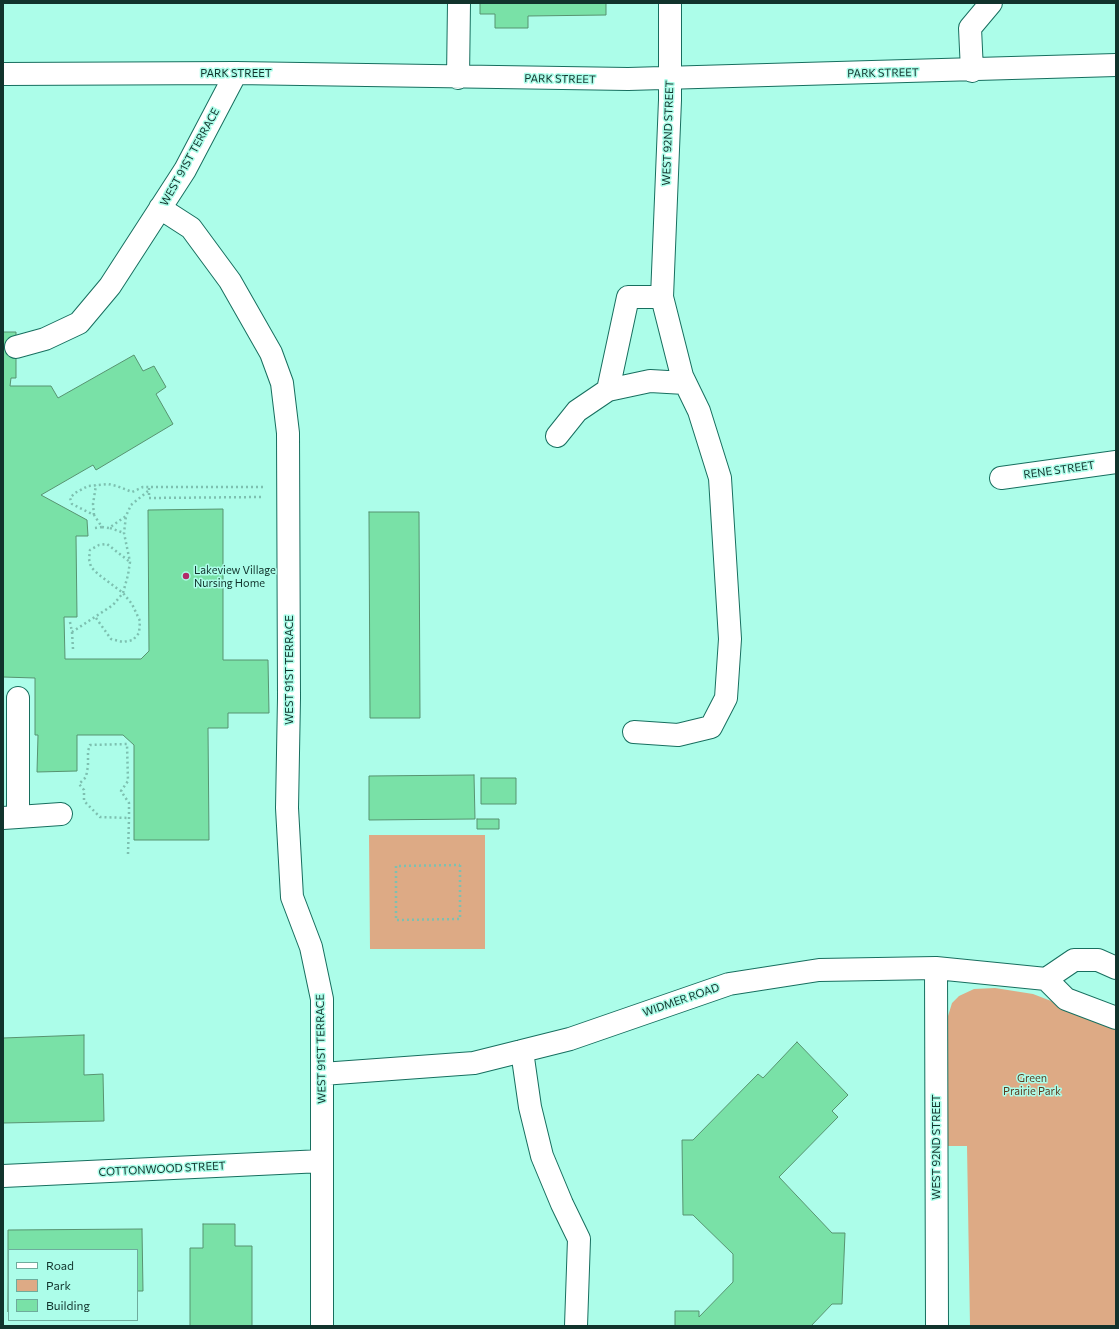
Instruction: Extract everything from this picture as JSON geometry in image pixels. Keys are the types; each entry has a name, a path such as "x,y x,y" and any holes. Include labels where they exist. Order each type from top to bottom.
{"street":[{"path":"458,3 458,78"},
{"name":"WEST 92ND STREET","path":"634,732 678,735 711,727 726,698 730,639 720,478 700,411 685,383 671,339 662,297 670,77 670,3"},
{"path":"972,71 970,28 990,3"},
{"name":"PARK STREET","path":"3,74 236,73 458,78 628,79 972,71 1116,65"},
{"name":"WEST 91ST TERRACE","path":"236,73 185,170 160,208 191,228 230,281 271,353 282,383 288,433 288,808 292,897 311,947 322,1000 322,1326"},
{"path":"16,347 45,339 79,323 110,286 160,208"},
{"path":"608,390 628,297 662,297"},
{"path":"557,436 577,411 608,390 650,381 685,383"},
{"name":"RENE STREET","path":"1001,478 1116,462"},
{"path":"18,698 11,817 60,814"},
{"path":"1116,968 1098,960 1074,960 1046,979 1066,999 1116,1018"},
{"name":"WEST 92ND STREET","path":"936,968 937,1326"},
{"name":"WIDMER ROAD","path":"322,1074 474,1063 570,1039 729,984 819,970 936,968 1046,979"},
{"path":"522,1050 530,1107 542,1156 562,1204 579,1239 576,1326"},
{"name":"COTTONWOOD STREET","path":"3,1176 322,1161"}],"path":[{"path":"96,485 93,504 94,515 102,527"},
{"path":"94,515 72,504 70,498 75,493 88,486 117,486 132,492 143,487 149,489 264,487"},
{"path":"149,489 149,498 264,497"},
{"path":"72,632 96,618 113,605 123,593 130,562 124,533 126,516 131,505 149,489"},
{"path":"109,528 126,516"},
{"path":"95,528 109,528 124,533"},
{"path":"96,618 111,639 123,642 133,640 139,632 140,621 132,604 123,593 91,567 89,559 90,550 99,545 107,544 130,562"},
{"path":"70,622 73,649"},
{"path":"128,854 129,818 129,803 121,791 128,781 127,744 90,745 86,777 79,784 84,790 84,801 100,816 129,818"},
{"path":"460,865 460,919 396,920 396,893 396,866 460,865"}],"green space":[{"path":"369,835 485,835 485,949 370,949"},
{"name":"Green Prairie Park","path":"995,988 1033,994 1116,1026 1116,1326 970,1326 967,1146 946,1146 948,1016 952,1003 959,996 974,989"}],"building":[{"path":"480,3 606,3 606,15 528,16 528,28 495,28 495,14 480,14"},
{"name":"Lakeview Village Nursing Home","path":"3,332 16,332 16,378 11,378 10,386 51,386 58,398 134,355 143,371 154,366 166,387 156,394 173,424 96,470 93,465 41,495 87,520 88,536 76,536 77,617 64,617 65,659 141,659 149,651 148,510 223,509 223,660 268,660 269,713 228,713 228,728 208,728 209,840 134,840 134,745 123,735 77,735 77,771 37,772 38,735 35,735 35,678 3,677"},
{"path":"369,512 419,512 420,718 370,718"},
{"path":"474,775 475,819 369,820 369,776"},
{"path":"481,778 516,778 516,804 481,804"},
{"path":"477,819 499,819 499,829 477,829"},
{"path":"84,1035 84,1075 103,1074 104,1121 3,1123 3,1038"},
{"path":"797,1042 848,1095 832,1111 838,1117 779,1177 832,1233 845,1233 842,1304 832,1304 811,1326 675,1326 675,1311 699,1311 699,1317 733,1282 733,1254 693,1215 683,1215 682,1140 693,1140 758,1074 763,1078"},
{"path":"203,1224 235,1224 235,1246 252,1246 252,1326 190,1326 190,1248 203,1248"},
{"path":"142,1229 143,1291 138,1291 138,1249 8,1249 8,1230"}],"place":[{"name":"Lakeview Village Nursing Home","path":"186,576"}]}
